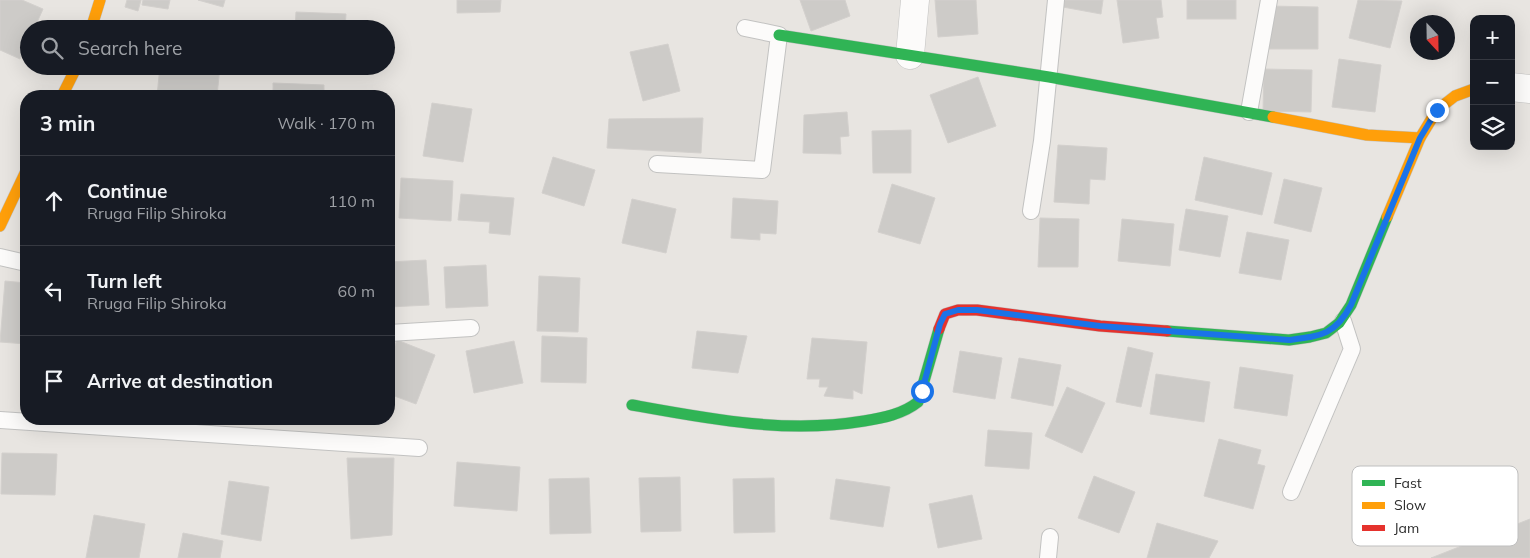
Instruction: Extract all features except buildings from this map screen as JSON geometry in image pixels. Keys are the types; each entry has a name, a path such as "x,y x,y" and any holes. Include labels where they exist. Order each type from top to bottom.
{"street":[{"path":"94,20 100,0"},
{"path":"910,55 915,0"},
{"path":"779,35 1049,77 1367,135 1420,138"},
{"path":"65,90 72,75"},
{"path":"1515,88 1530,90"},
{"path":"632,405 724,421 781,426 827,426 862,422 894,415 909,410 918,402 940,324 945,314 958,310 977,310 1100,326 1289,340 1311,338 1329,332 1343,321 1351,305 1420,138 1437,110 1456,96 1470,91"},
{"path":"0,226 20,184"}],"lane":[{"path":"1031,211 1042,142 1056,0"},
{"path":"1249,112 1269,0"},
{"path":"657,164 762,170 779,35 745,28"},
{"path":"0,256 20,261"},
{"path":"1291,492 1352,349 1343,321"},
{"path":"395,333 471,328"},
{"path":"0,420 20,421"},
{"path":"75,425 420,448"},
{"path":"1048,558 1050,537"}],"traffic: fast":[{"path":"779,35 1049,77 1273,117"},
{"path":"1167,331 1289,340 1326,333 1339,323 1351,305 1387,217"},
{"path":"632,405 719,420 777,425 835,425 885,417 906,410 918,402 939,329"}],"traffic: slow":[{"path":"94,20 100,0"},
{"path":"65,90 72,75"},
{"path":"1387,217 1420,138 1437,110 1455,96 1470,90"},
{"path":"1273,117 1367,135 1420,138"},
{"path":"0,226 20,184"}],"traffic: jam":[{"path":"939,329 945,314 958,310 977,310 1100,326 1167,331"}],"route":[{"path":"922,391 940,324 945,314 958,310 977,310 1100,326 1289,340 1311,338 1329,332 1343,321 1351,305 1420,138 1437,110"}]}
